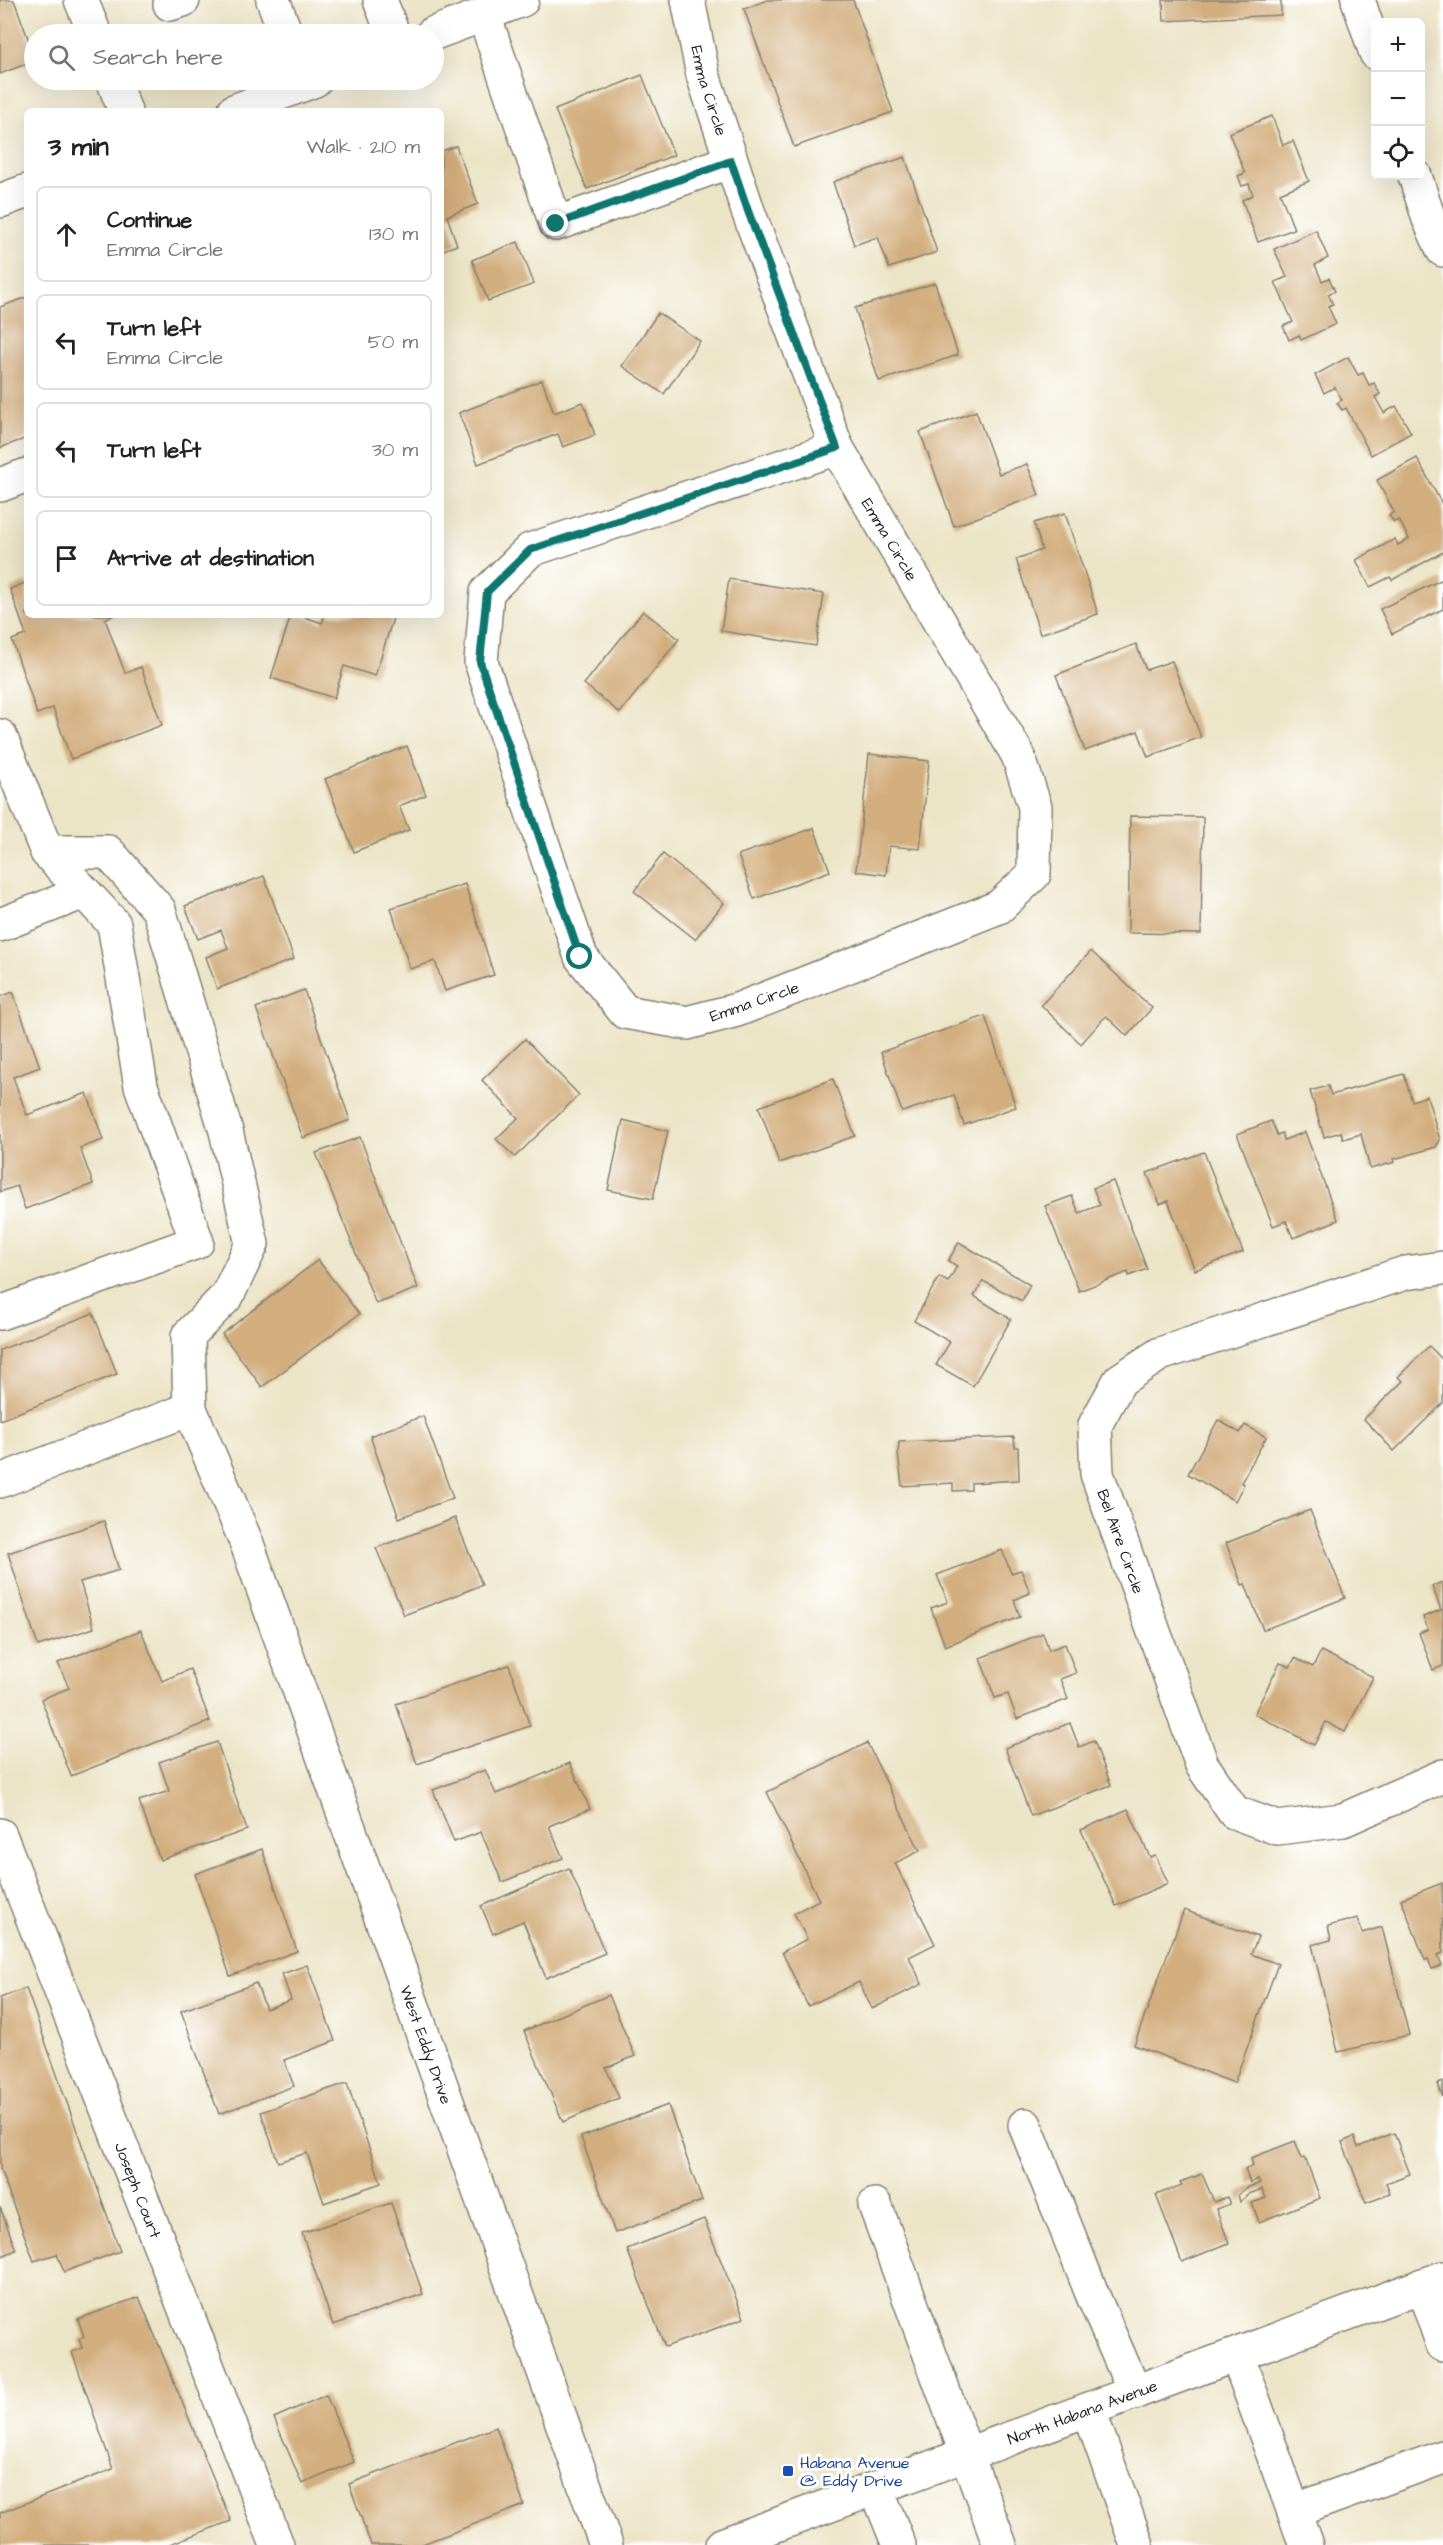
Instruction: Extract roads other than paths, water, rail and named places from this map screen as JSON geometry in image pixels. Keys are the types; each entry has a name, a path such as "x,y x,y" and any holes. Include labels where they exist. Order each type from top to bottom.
{"street":[{"path":"81,0 91,24"},
{"path":"273,0 282,24"},
{"path":"380,0 389,24"},
{"path":"444,30 522,0"},
{"name":"Emma Circle","path":"688,0 703,75 731,161 837,448 1018,755 1035,807 1034,874 999,907 737,1010 687,1023 625,1012 580,957 480,662 487,592 530,550 837,448"},
{"path":"1358,0 1371,38"},
{"path":"484,15 556,224 731,161"},
{"path":"117,90 124,108"},
{"path":"241,108 286,90"},
{"path":"1417,180 1436,216 1443,250"},
{"path":"0,201 24,192"},
{"path":"0,485 24,476"},
{"path":"0,736 47,852 114,924 141,1086 196,1242 0,1313"},
{"path":"0,1481 190,1409 188,1336 227,1296 252,1244 226,1131 159,910 108,852 47,852"},
{"path":"0,925 84,892"},
{"name":"Bel Aire Circle","path":"1443,1268 1405,1273 1160,1354 1120,1380 1095,1425 1097,1474 1202,1764 1234,1812 1277,1828 1343,1820 1443,1776"},
{"name":"West Eddy Drive","path":"190,1409 248,1544 606,2545"},
{"name":"Joseph Court","path":"0,1835 277,2545"},
{"path":"1025,2125 1134,2393"},
{"path":"875,2205 1000,2545"},
{"path":"1432,2281 1443,2345"},
{"name":"North Habana Avenue","path":"722,2545 1432,2281"},
{"path":"1237,2355 1306,2545"},
{"path":"1089,2410 1137,2545"},
{"path":"1294,2511 1443,2457"},
{"path":"876,2488 899,2545"}],"place":[{"name":"Habana Avenue @ Eddy Drive","path":"788,2471"}]}
